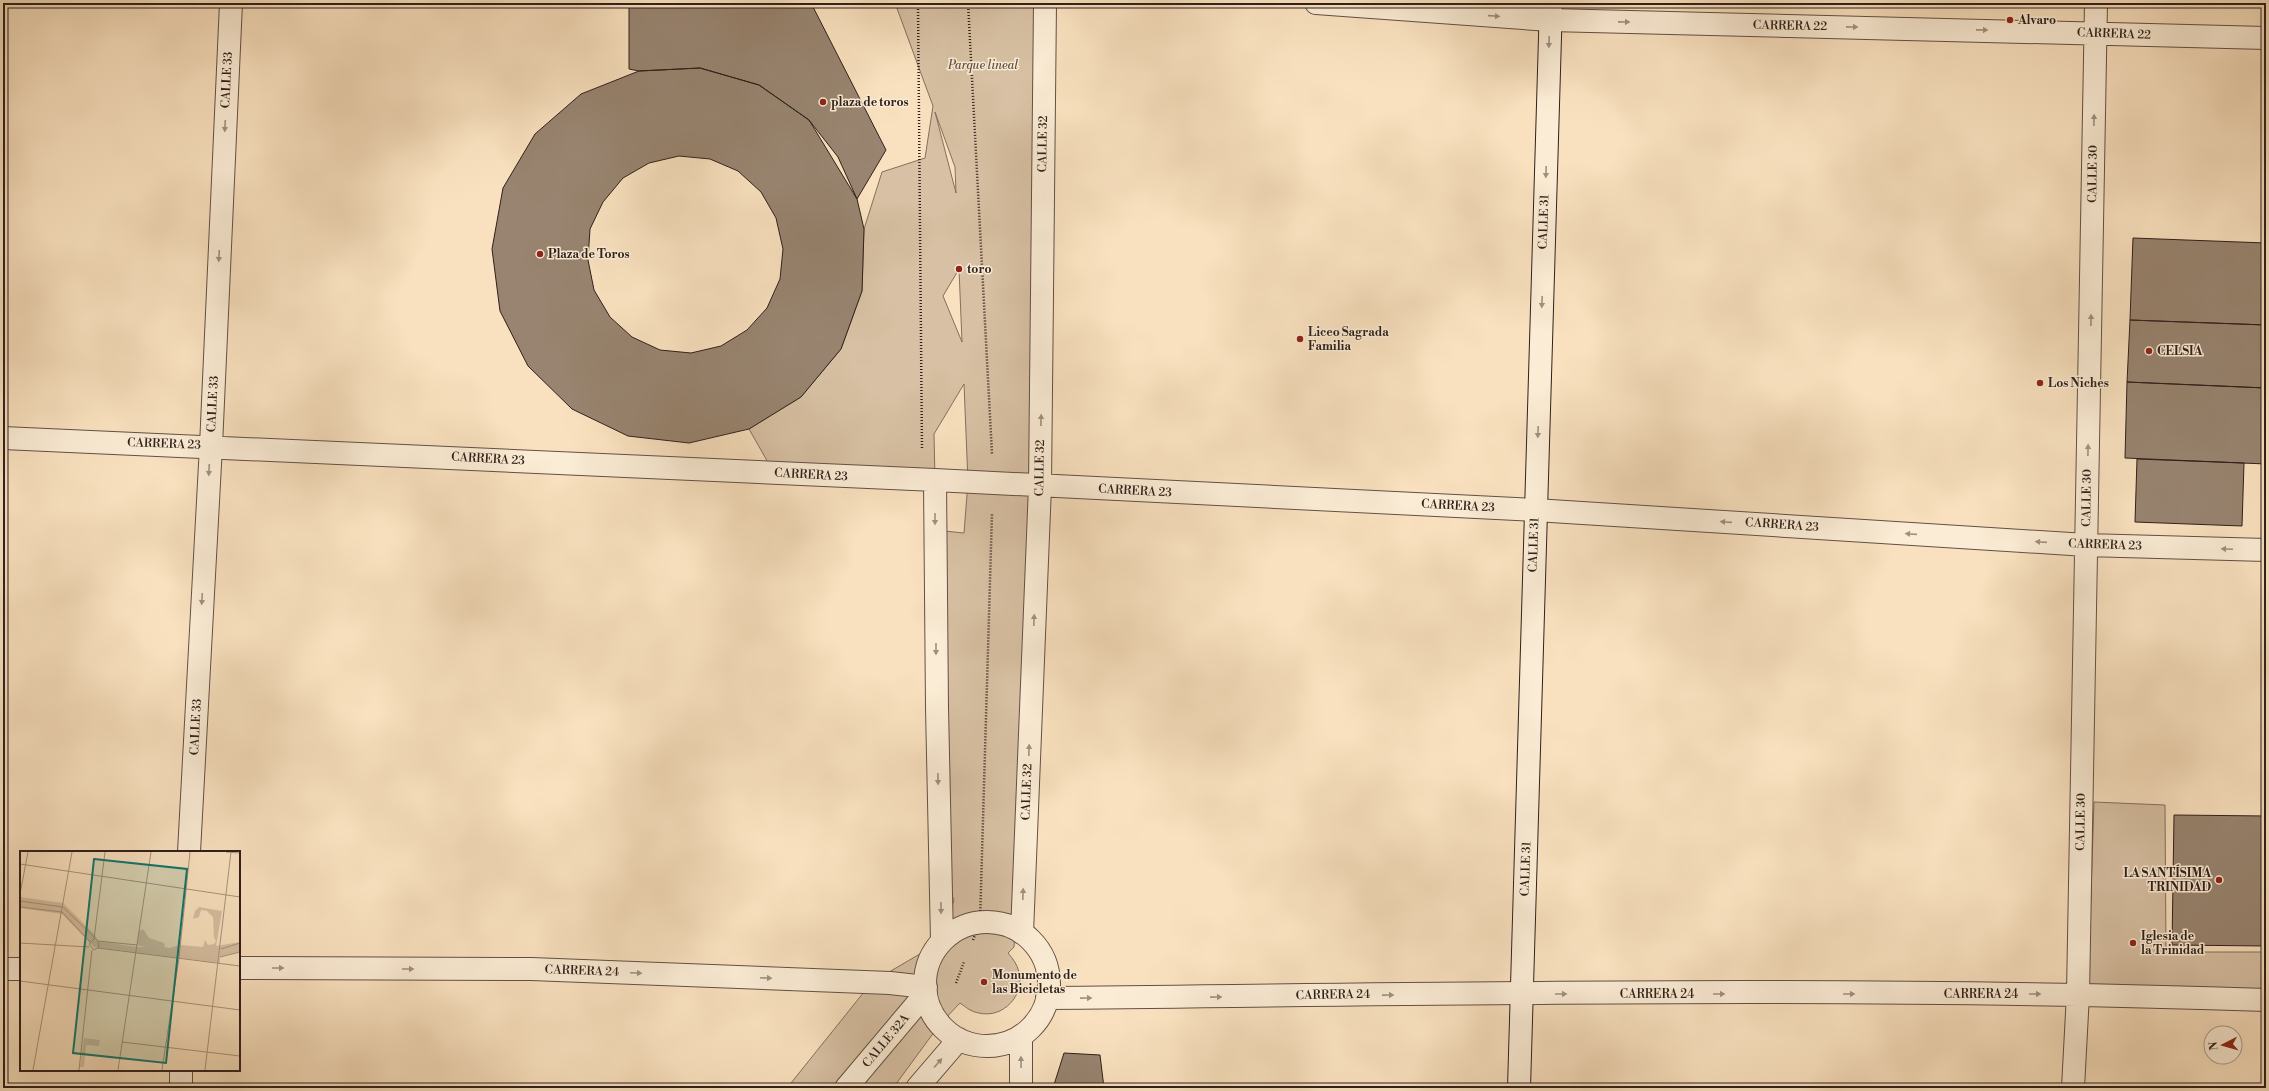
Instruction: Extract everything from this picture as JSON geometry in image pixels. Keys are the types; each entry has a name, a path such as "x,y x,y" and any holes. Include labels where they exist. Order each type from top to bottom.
{"street":[{"name":"CALLE 33","path":"189,851 211,446 231,3"},
{"name":"CALLE 32","path":"1022,932 1040,486 1045,3"},
{"name":"CARRERA 22","path":"1316,3 2096,33 2266,38"},
{"name":"CALLE 30","path":"2073,1088 2078,994 2096,3"},
{"name":"CALLE 31","path":"1519,1088 1550,12"},
{"name":"CARRERA 23","path":"3,438 211,446 929,480 1535,510 2086,544 2266,550"},
{"path":"929,480 937,708 942,942"},
{"path":"980,922 994,922 1022,932 1035,945 1045,961 1049,980 1047,998 1042,1013 1033,1026 1020,1037 1006,1043 990,1046 974,1045 959,1039 940,1024 929,1004 926,990 927,971 932,955 942,942 953,932 980,922"},
{"path":"3,969 20,968"},
{"name":"CARRERA 24","path":"240,968 531,969 883,983 926,990"},
{"name":"CALLE 32A","path":"846,1088 926,990"},
{"name":"CARRERA 24","path":"1047,998 1522,994 2078,994 2266,1000"},
{"path":"1020,1037 1021,1088"},
{"path":"917,1088 959,1039"},
{"path":"181,1071 181,1088"}],"path":[{"path":"918,3 929,480"},
{"path":"968,3 993,484 980,922 971,944"},
{"path":"940,1024 966,958"}],"green space":[{"name":"Parque lineal","path":"895,3 1045,3 1040,486 1014,947 1008,953 1017,966 1019,972 1019,989 1015,997 1004,1009 988,1014 976,1012 960,1003 940,1024 893,1088 787,1088 872,982 942,941 954,900 947,884 944,531 964,533 968,482 964,384 934,434 935,480 774,473 749,429 801,397 841,349 862,291 864,229 882,172 925,158 933,106","holes":["935,112 955,167 956,193","959,269 962,342 943,296"]},
{"path":"2094,802 2165,805 2166,952 2266,952 2266,990 2088,985"}],"building":[{"name":"plaza de toros","path":"629,3 811,3 886,150 857,199 809,120 759,85 700,68 639,71 629,69"},
{"name":"Plaza de Toros","path":"700,68 759,85 809,120 838,157 857,199 864,229 862,291 841,349 801,397 749,429 689,443 628,436 572,409 528,366 500,311 492,249 503,188 535,134 581,94 639,71","holes":["679,156 710,159 738,171 761,192 776,218 783,249 780,279 767,308 747,330 721,346 691,353 660,350 632,337 610,317 594,290 588,260 590,229 603,202 623,178 649,163"]},
{"path":"2133,238 2266,243 2266,325 2130,320"},
{"path":"2130,320 2266,325 2266,388 2127,382"},
{"path":"2127,382 2266,388 2266,464 2125,458"},
{"path":"2137,459 2244,463 2242,526 2135,522"},
{"name":"LA SANTÍSIMA TRINIDAD","path":"2174,815 2266,816 2266,946 2172,945"},
{"path":"1064,1053 1100,1055 1104,1088 1053,1088"}],"place":[{"name":"Alvaro","path":"2010,20"},
{"name":"plaza de toros","path":"823,102"},
{"name":"Plaza de Toros","path":"540,254"},
{"name":"toro","path":"959,269"},
{"name":"Liceo Sagrada Familia","path":"1300,339"},
{"name":"CELSIA","path":"2149,351"},
{"name":"Los Niches","path":"2040,383"},
{"name":"LA SANTÍSIMA TRINIDAD","path":"2219,880"},
{"name":"Iglesia de la Trinidad","path":"2133,943"},
{"name":"Monumento de las Bicicletas","path":"984,982"}]}
